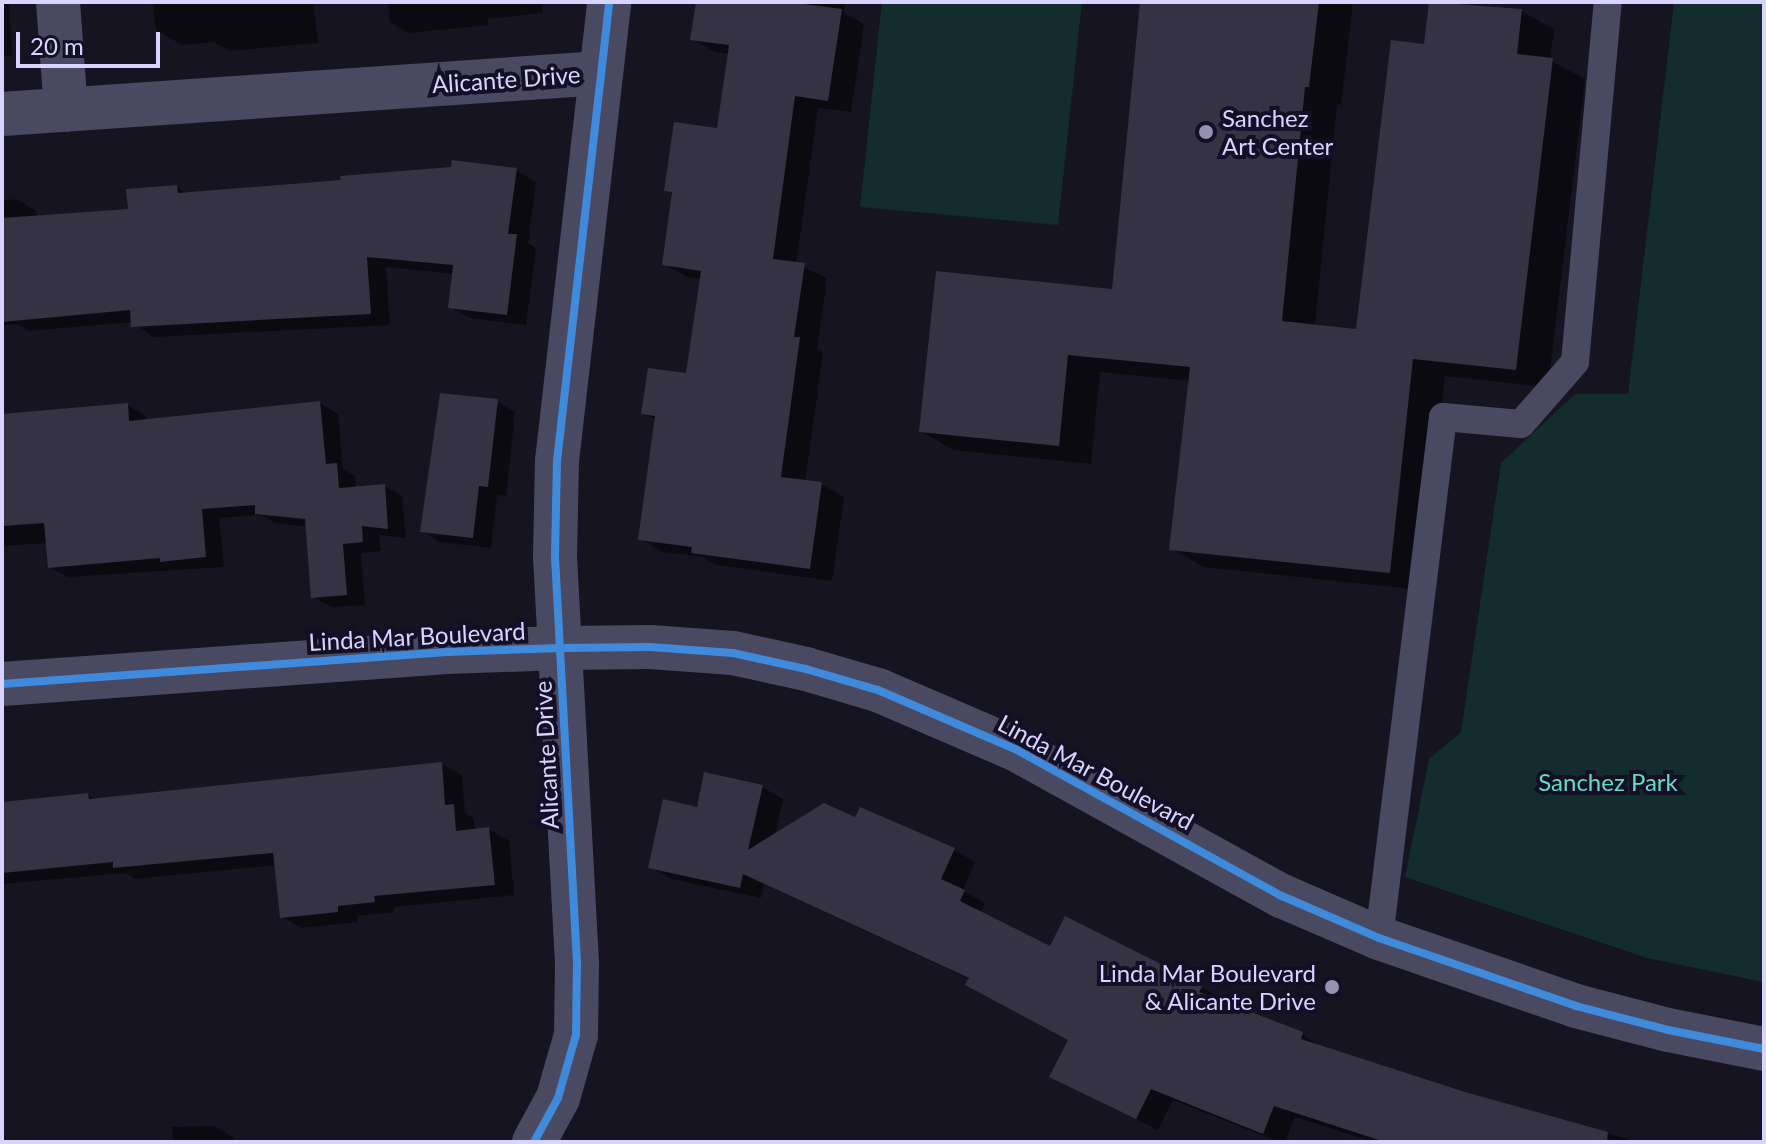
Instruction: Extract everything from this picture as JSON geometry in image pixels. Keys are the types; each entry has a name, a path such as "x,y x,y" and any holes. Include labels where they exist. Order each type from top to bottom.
{"street":[{"path":"58,2 66,110"},
{"path":"601,73 609,2"},
{"name":"Alicante Drive","path":"2,114 601,73 557,461 555,556 577,963 576,1035 558,1098 534,1142"},
{"name":"Linda Mar Boulevard","path":"2,684 447,652 650,647 733,653 806,669 878,690 1017,750 1282,896 1379,938 1576,1006 1668,1030 1764,1049"}],"lane":[{"path":"1379,938 1443,417 1521,424 1575,362 1608,2"}],"green space":[{"path":"882,2 1082,2 1058,225 860,207"},
{"name":"Sanchez Park","path":"1674,2 1764,2 1764,982 1647,958 1405,877 1429,759 1461,732 1501,463 1575,394 1628,394"}],"building":[{"path":"696,2 789,2 842,9 828,101 795,96 773,259 805,263 794,337 800,337 781,477 822,482 810,569 691,553 692,547 638,540 655,416 641,414 648,368 686,373 701,271 662,265 672,192 664,191 674,122 717,128 729,45 690,40"},
{"path":"1140,2 1319,2 1309,87 1305,87 1282,321 1356,329 1391,40 1424,44 1429,2 1522,9 1517,54 1553,58 1516,370 1413,359 1390,573 1169,550 1190,367 1068,355 1059,446 919,432 936,271 1112,289"},
{"path":"452,160 517,168 508,234 517,234 507,315 448,308 453,265 367,257 371,314 131,327 130,310 2,322 2,218 128,209 126,189 177,185 178,193 341,180 340,176 451,167"},
{"path":"440,393 498,399 488,487 479,486 473,538 420,532"},
{"path":"320,401 326,464 337,463 339,488 385,484 388,529 362,526 363,542 343,544 347,595 311,598 305,519 255,514 255,505 202,509 206,557 160,562 160,558 48,568 44,523 2,526 2,414 128,403 129,421"},
{"path":"442,762 445,805 454,804 456,831 489,827 495,885 374,896 375,902 338,906 338,912 280,918 273,853 113,868 113,862 2,873 2,802 88,793 89,799"},
{"path":"704,772 763,785 748,850 824,803 855,817 860,807 955,848 941,879 965,890 960,901 1050,946 1065,916 1203,985 1199,992 1303,1032 1301,1039 1465,1092 1608,1132 1607,1142 1385,1142 1274,1106 1263,1134 1151,1089 1136,1119 1049,1077 1068,1040 965,985 969,978 743,874 740,888 648,868 663,799 697,807"}],"cycle path":[{"path":"534,1142 558,1098 576,1035 577,963 555,556 557,461 609,2"},
{"path":"2,684 447,652 650,647 733,653 806,669 878,690 1017,750 1282,896 1379,938 1576,1006 1668,1030 1764,1049"}],"place":[{"name":"Sanchez Art Center","path":"1206,132"},
{"name":"Linda Mar Boulevard & Alicante Drive","path":"1332,987"}]}
